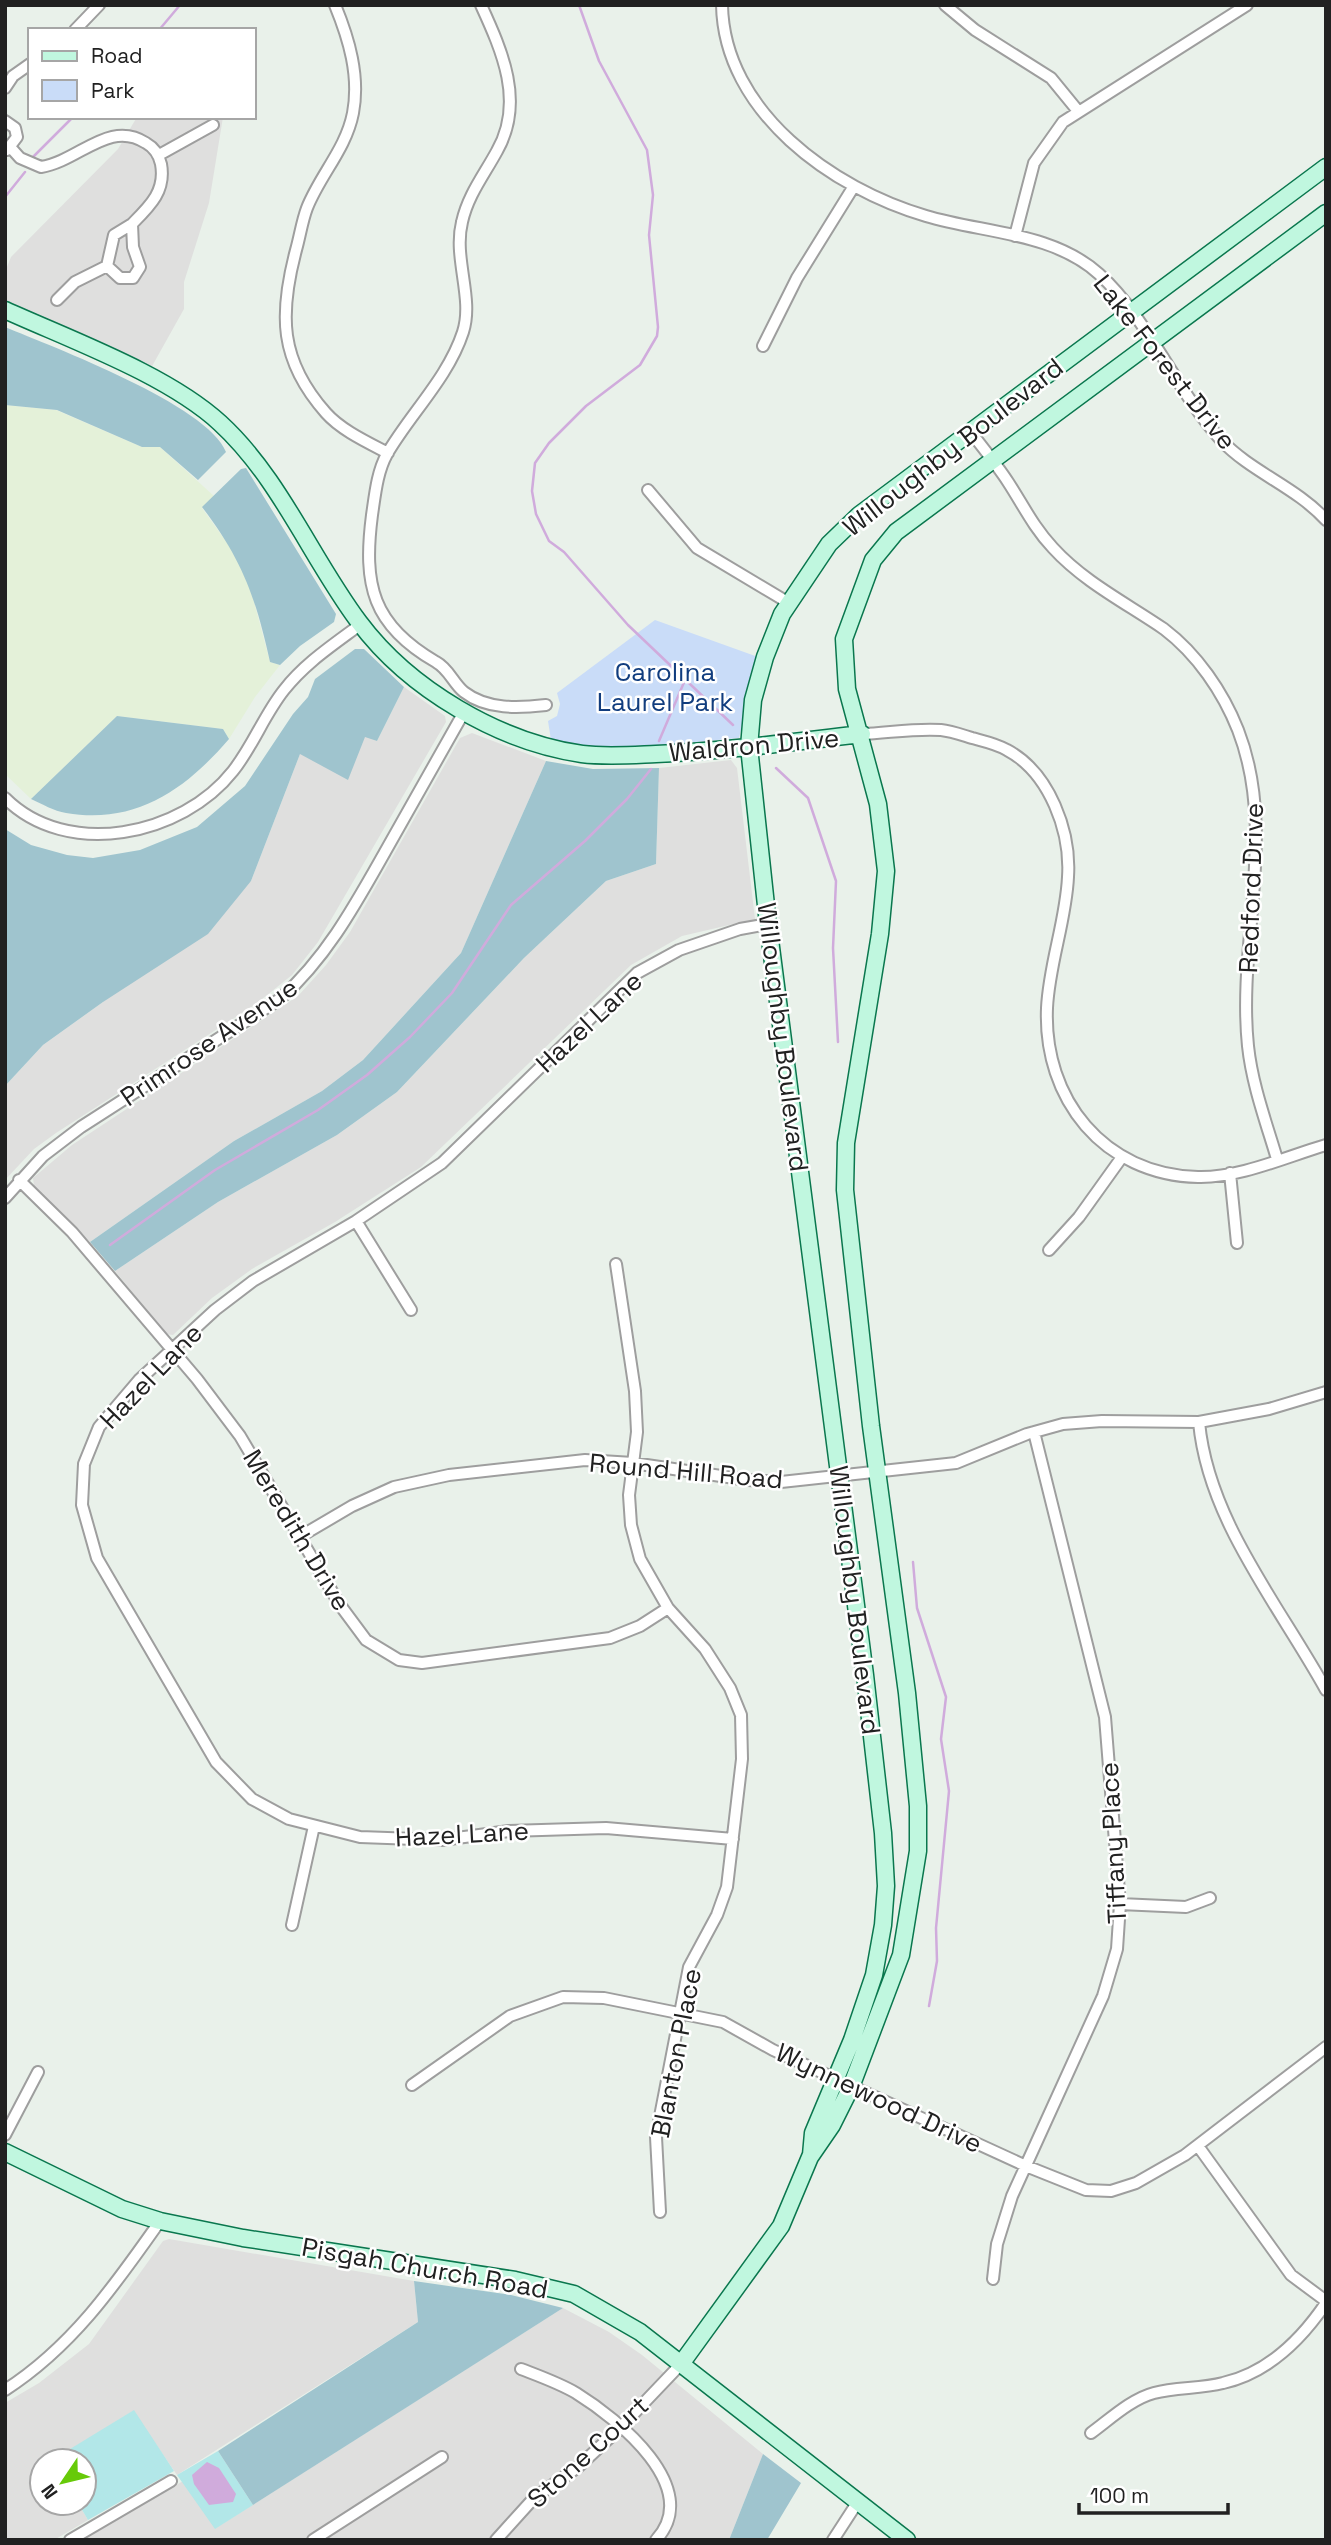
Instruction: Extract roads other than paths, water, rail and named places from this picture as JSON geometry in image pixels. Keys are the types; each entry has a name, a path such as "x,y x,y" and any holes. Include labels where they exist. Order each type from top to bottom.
{"street":[{"path":"77,28 91,5"},
{"path":"77,28 99,5"},
{"path":"335,5 352,51 355,83 353,113 344,142 307,208 283,308 286,339 298,371 327,414 388,453"},
{"path":"481,5 504,55 511,95 507,122 499,149 472,192 461,224 460,258 465,312 463,332 425,399 388,453 379,477 367,551 369,582 379,609 394,632 418,652 445,667 465,692 486,703 519,708 546,705"},
{"name":"Lake Forest Drive","path":"722,5 729,44 751,96 789,140 874,197 926,216 1015,236 1065,251 1099,274 1130,311 1221,439 1246,462 1326,520"},
{"path":"945,5 975,30 1051,78 1078,111"},
{"path":"1015,236 1034,163 1049,138 1078,111 1244,6"},
{"path":"5,88 13,76 28,65"},
{"path":"5,121 17,132 8,150 41,167 77,155 112,135 132,135 159,155 163,179 158,195 132,224 114,235 107,266"},
{"path":"159,155 213,125"},
{"name":"Willoughby Boulevard","path":"810,2157 813,2133 874,1975 883,1925 886,1886 883,1833 768,924 749,747 753,700 765,657 789,603 829,544 849,525 970,431 1326,167"},
{"path":"763,346 797,278 854,186"},
{"name":"Willoughby Boulevard","path":"681,2364 781,2226 810,2157 832,2125 851,2087 901,1955 918,1851 918,1806 907,1693 849,1247 845,1190 846,1143 880,934 886,871 878,804 862,734 847,689 844,639 873,560 896,533 1326,213"},
{"path":"107,266 120,278 133,278 140,267 133,247 132,224"},
{"path":"57,300 75,282 107,266"},
{"name":"Waldron Drive","path":"5,310 153,377 219,421 256,461 330,582 360,624 410,676 464,712 534,741 584,754 662,754 862,734 941,730 1008,750 1031,769 1059,814 1068,858 1068,878 1047,1008 1051,1060 1066,1100 1090,1132 1122,1157 1151,1169 1198,1177 1230,1173 1326,1145"},
{"name":"Redford Drive","path":"970,431 993,461 1027,517 1053,548 1081,574 1166,631 1206,671 1237,729 1250,767 1257,814 1248,1046 1259,1098 1277,1159"},
{"path":"648,490 697,548 789,603"},
{"path":"5,799 34,820 82,835 116,834 165,820 215,790 252,744 283,691 307,663 360,624"},
{"name":"Primrose Avenue","path":"5,1198 43,1156 81,1127 280,999 323,957 464,712"},
{"name":"Hazel Lane","path":"733,1839 606,1828 509,1831 442,1840 360,1837 289,1819 252,1799 216,1762 97,1558 82,1505 84,1464 99,1427 172,1350 215,1310 253,1281 356,1221 442,1163 637,973 678,950 740,929 768,924"},
{"path":"1049,1250 1079,1217 1122,1157"},
{"path":"1230,1173 1237,1243"},
{"name":"Meredith Drive","path":"19,1180 72,1232 172,1350 240,1436 340,1605 366,1640 399,1660 422,1662 610,1638 640,1626 668,1608"},
{"path":"356,1221 411,1310"},
{"name":"Blanton Place","path":"616,1264 635,1391 636,1432 629,1495 631,1525 640,1559 668,1608 705,1649 730,1688 741,1715 742,1759 727,1887 717,1915 689,1967 656,2137 660,2212"},
{"name":"Round Hill Road","path":"300,1535 394,1487 449,1475 585,1460 633,1463 781,1482 878,1473 956,1463 1063,1424 1102,1421 1199,1422 1269,1409 1326,1392"},
{"path":"1199,1422 1209,1472 1237,1539 1326,1689"},
{"name":"Tiffany Place","path":"993,2279 997,2244 1026,2166 1103,1996 1117,1949 1120,1904 1105,1717 1093,1659 1048,1497 1034,1433"},
{"path":"292,1925 314,1826"},
{"path":"1120,1904 1186,1907 1210,1898"},
{"name":"Wynnewood Drive","path":"412,2085 510,2016 563,1997 604,1998 723,2022 773,2050 1026,2166 1086,2190 1111,2191 1136,2183 1198,2146 1326,2047"},
{"path":"5,2135 38,2072"},
{"path":"1091,2433 1117,2413 1153,2393 1223,2383 1266,2365 1297,2340 1326,2302 1291,2275 1198,2146"},
{"name":"Pisgah Church Road","path":"5,2152 122,2209 160,2221 243,2238 351,2252 543,2286 573,2294 604,2309 640,2332 907,2540"},
{"path":"5,2390 31,2374 66,2343 111,2289 160,2221"},
{"name":"Stone Court","path":"496,2540 534,2498 578,2467 620,2428 681,2364"},
{"path":"521,2369 573,2391 620,2428 655,2463 670,2490 672,2511 656,2540"},
{"path":"313,2540 442,2457"},
{"path":"69,2540 170,2481"},
{"path":"833,2540 857,2503"}],"waterway":[{"path":"161,28 180,5"},
{"path":"579,5 599,61 647,150 653,195 649,235 658,327 657,336 640,365 586,406 549,443 535,463 532,491 536,514 549,541 564,552 628,625 733,725"},
{"path":"33,157 71,119"},
{"path":"5,197 25,172"},
{"path":"659,741 685,680"},
{"path":"776,768 808,798 836,881 833,948 838,1042"},
{"path":"110,1245 215,1170 318,1110 367,1075 410,1037 452,993 511,905 585,841 627,799 651,769"},
{"path":"913,1562 917,1608 946,1697 941,1739 949,1791 936,1928 937,1961 929,2006"}],"park label":[{"name":"Carolina Laurel Park","path":"665,687"}]}
